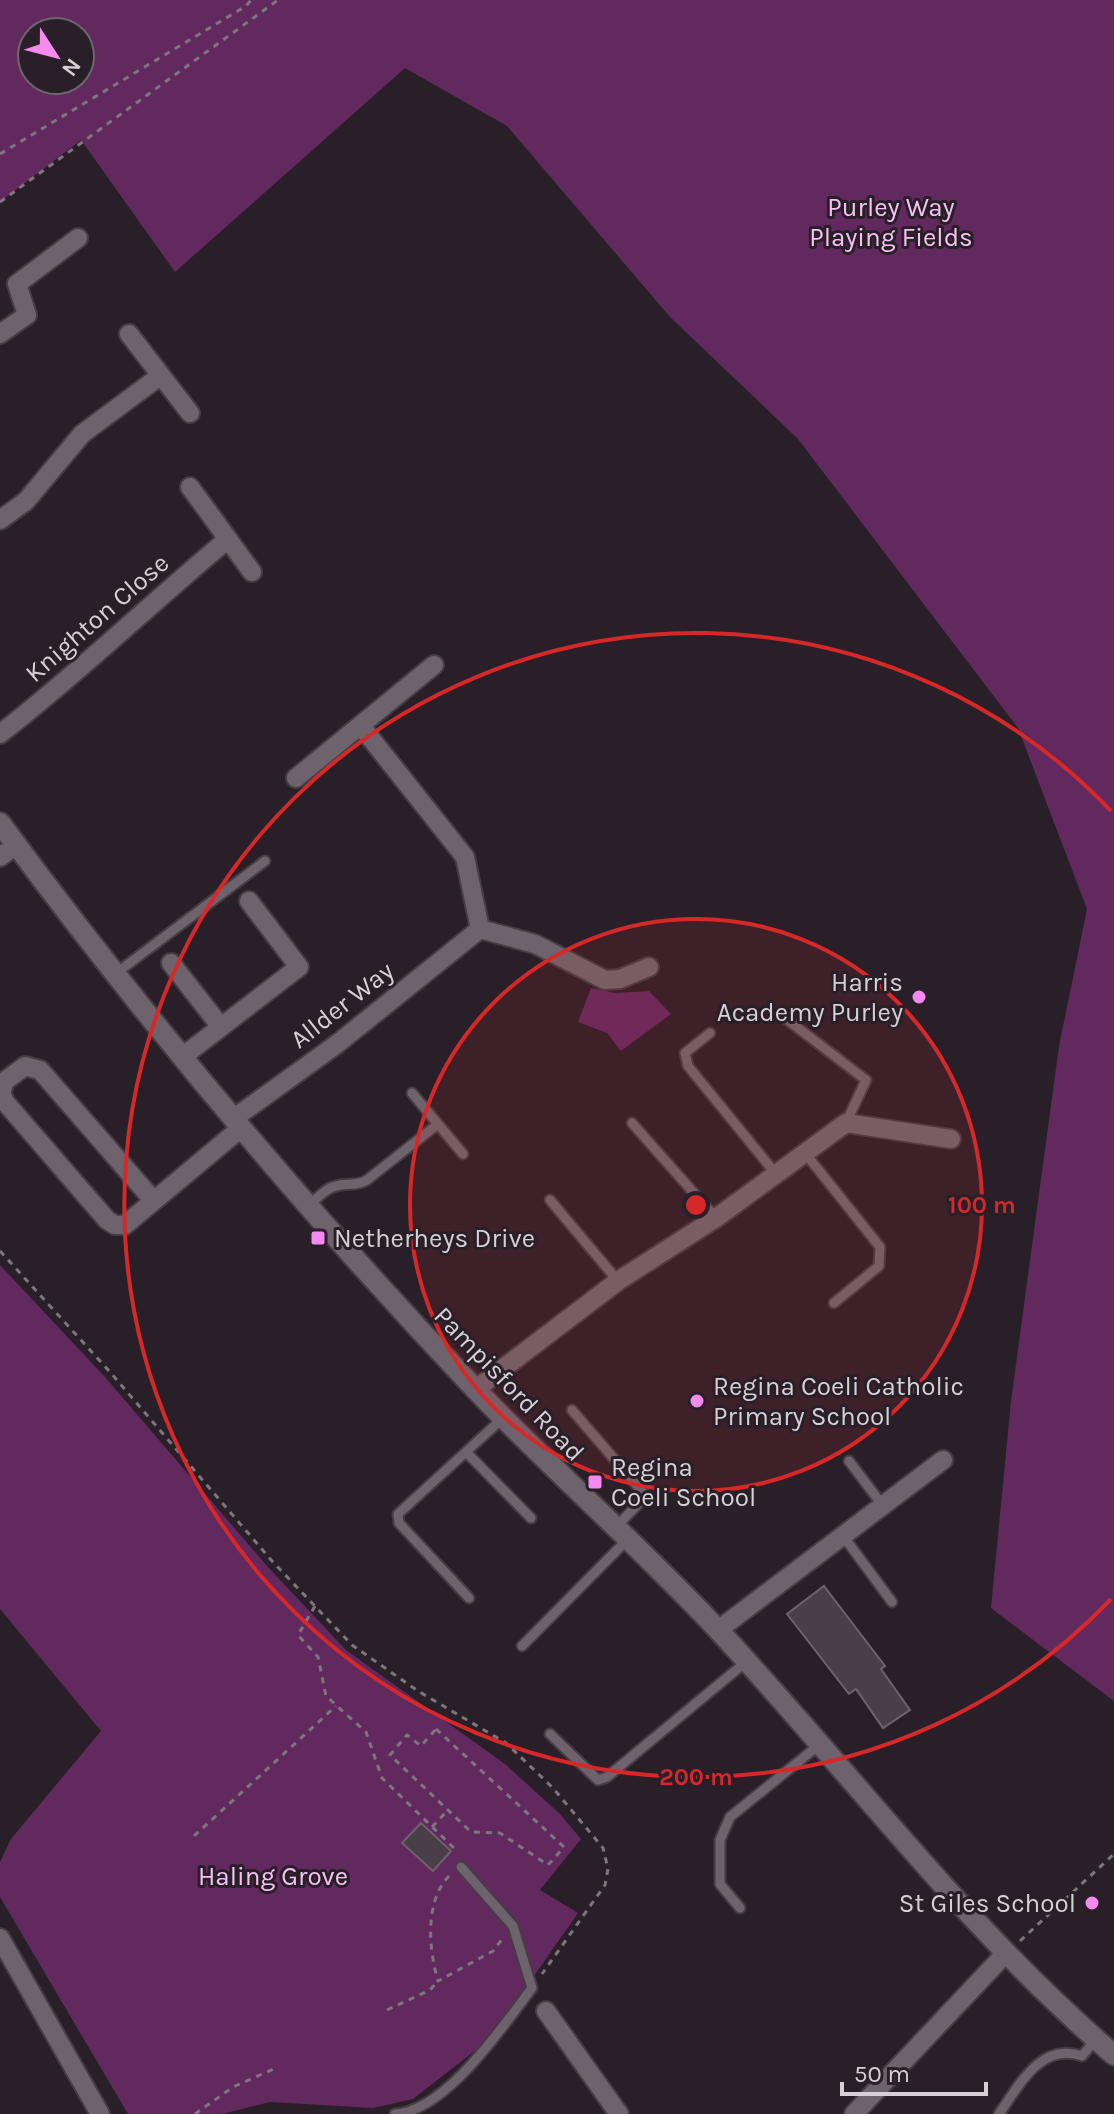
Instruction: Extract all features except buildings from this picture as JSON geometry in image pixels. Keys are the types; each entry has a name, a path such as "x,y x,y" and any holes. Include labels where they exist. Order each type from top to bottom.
{"street":[{"path":"0,334 27,315 17,284 78,238"},
{"path":"129,334 190,413"},
{"path":"0,520 26,501 82,434 160,376"},
{"path":"190,487 252,572"},
{"name":"Knighton Close","path":"0,734 64,683 126,624 228,539"},
{"path":"296,778 434,665"},
{"path":"361,726 465,857 480,929 535,944 605,980 620,979 649,967"},
{"name":"Pampisford Road","path":"0,823 8,851 309,1206 503,1418 747,1661 924,1867 1005,1954 1114,2055"},
{"path":"182,1057 299,967 249,901"},
{"name":"Allder Way","path":"237,1123 480,929"},
{"path":"171,963 221,1027"},
{"path":"153,1200 40,1070 29,1065 14,1073 1,1089 5,1102 107,1220 115,1225 125,1225 153,1200 237,1123"},
{"path":"476,1389 618,1281 716,1218 846,1123 951,1139"},
{"path":"718,1630 943,1460"},
{"path":"0,1938 100,2114"},
{"path":"854,2114 1005,1954"},
{"path":"546,2011 619,2114"}],"lane":[{"path":"115,974 265,861"},
{"path":"781,1015 866,1080 846,1123"},
{"path":"710,1033 685,1053 688,1066 776,1174"},
{"path":"412,1093 463,1154"},
{"path":"632,1123 716,1218"},
{"path":"309,1206 329,1189 338,1185 357,1186 367,1180 438,1124"},
{"path":"805,1153 880,1247 879,1266 834,1303"},
{"path":"550,1200 618,1281"},
{"path":"522,1646 621,1534 646,1496 572,1410"},
{"path":"469,1598 399,1523 398,1514 503,1418"},
{"path":"466,1452 531,1518"},
{"path":"849,1461 884,1507"},
{"path":"844,1537 892,1602"},
{"path":"550,1734 598,1780 607,1777 747,1661"},
{"path":"740,1908 720,1884 722,1830 730,1817 764,1787 819,1745"},
{"path":"395,2114 412,2112 426,2103 482,2054 532,1988 513,1926 461,1867"},
{"path":"999,2114 1045,2055 1065,2050 1082,2056 1096,2039"}],"path":[{"path":"0,154 246,6 251,0"},
{"path":"0,202 278,0"},
{"path":"0,1251 352,1645 418,1691 506,1743 553,1788 603,1848 608,1869 605,1885 532,1988"},
{"path":"315,1606 298,1635 318,1657 326,1696 366,1732 382,1778 461,1855 461,1867 445,1879 435,1897 430,1953 438,1981"},
{"path":"194,1836 336,1706"},
{"path":"436,1729 564,1847 548,1865 500,1833 471,1832 448,1810 390,1755 407,1735 421,1746 436,1729"},
{"path":"432,1827 448,1810"},
{"path":"1005,1954 1114,1854"},
{"path":"387,2010 430,1990 438,1981 493,1951 513,1926"},
{"path":"195,2114 233,2087 278,2067"}],"green space":[{"name":"Purley Way Playing Fields","path":"0,0 1114,0 1114,1701 991,1608 1011,1401 1059,1046 1087,909 1018,728 798,439 670,317 507,126 405,68 175,272 81,140 0,202"},
{"path":"591,988 615,993 649,991 671,1014 621,1051 607,1033 578,1022"},
{"name":"Haling Grove","path":"0,1265 105,1377 267,1566 346,1650 505,1764 560,1814 581,1839 540,1890 578,1913 520,1996 476,2050 413,2099 373,2108 270,2102 222,2114 128,2114 0,1897 0,1862 11,1839 101,1731 0,1609"}],"place":[{"name":"Harris Academy Purley","path":"919,997"},
{"name":"Netherheys Drive","path":"318,1238"},
{"name":"Regina Coeli Catholic Primary School","path":"697,1401"},
{"name":"Regina Coeli School","path":"595,1482"},
{"name":"St Giles School","path":"1092,1903"}]}
